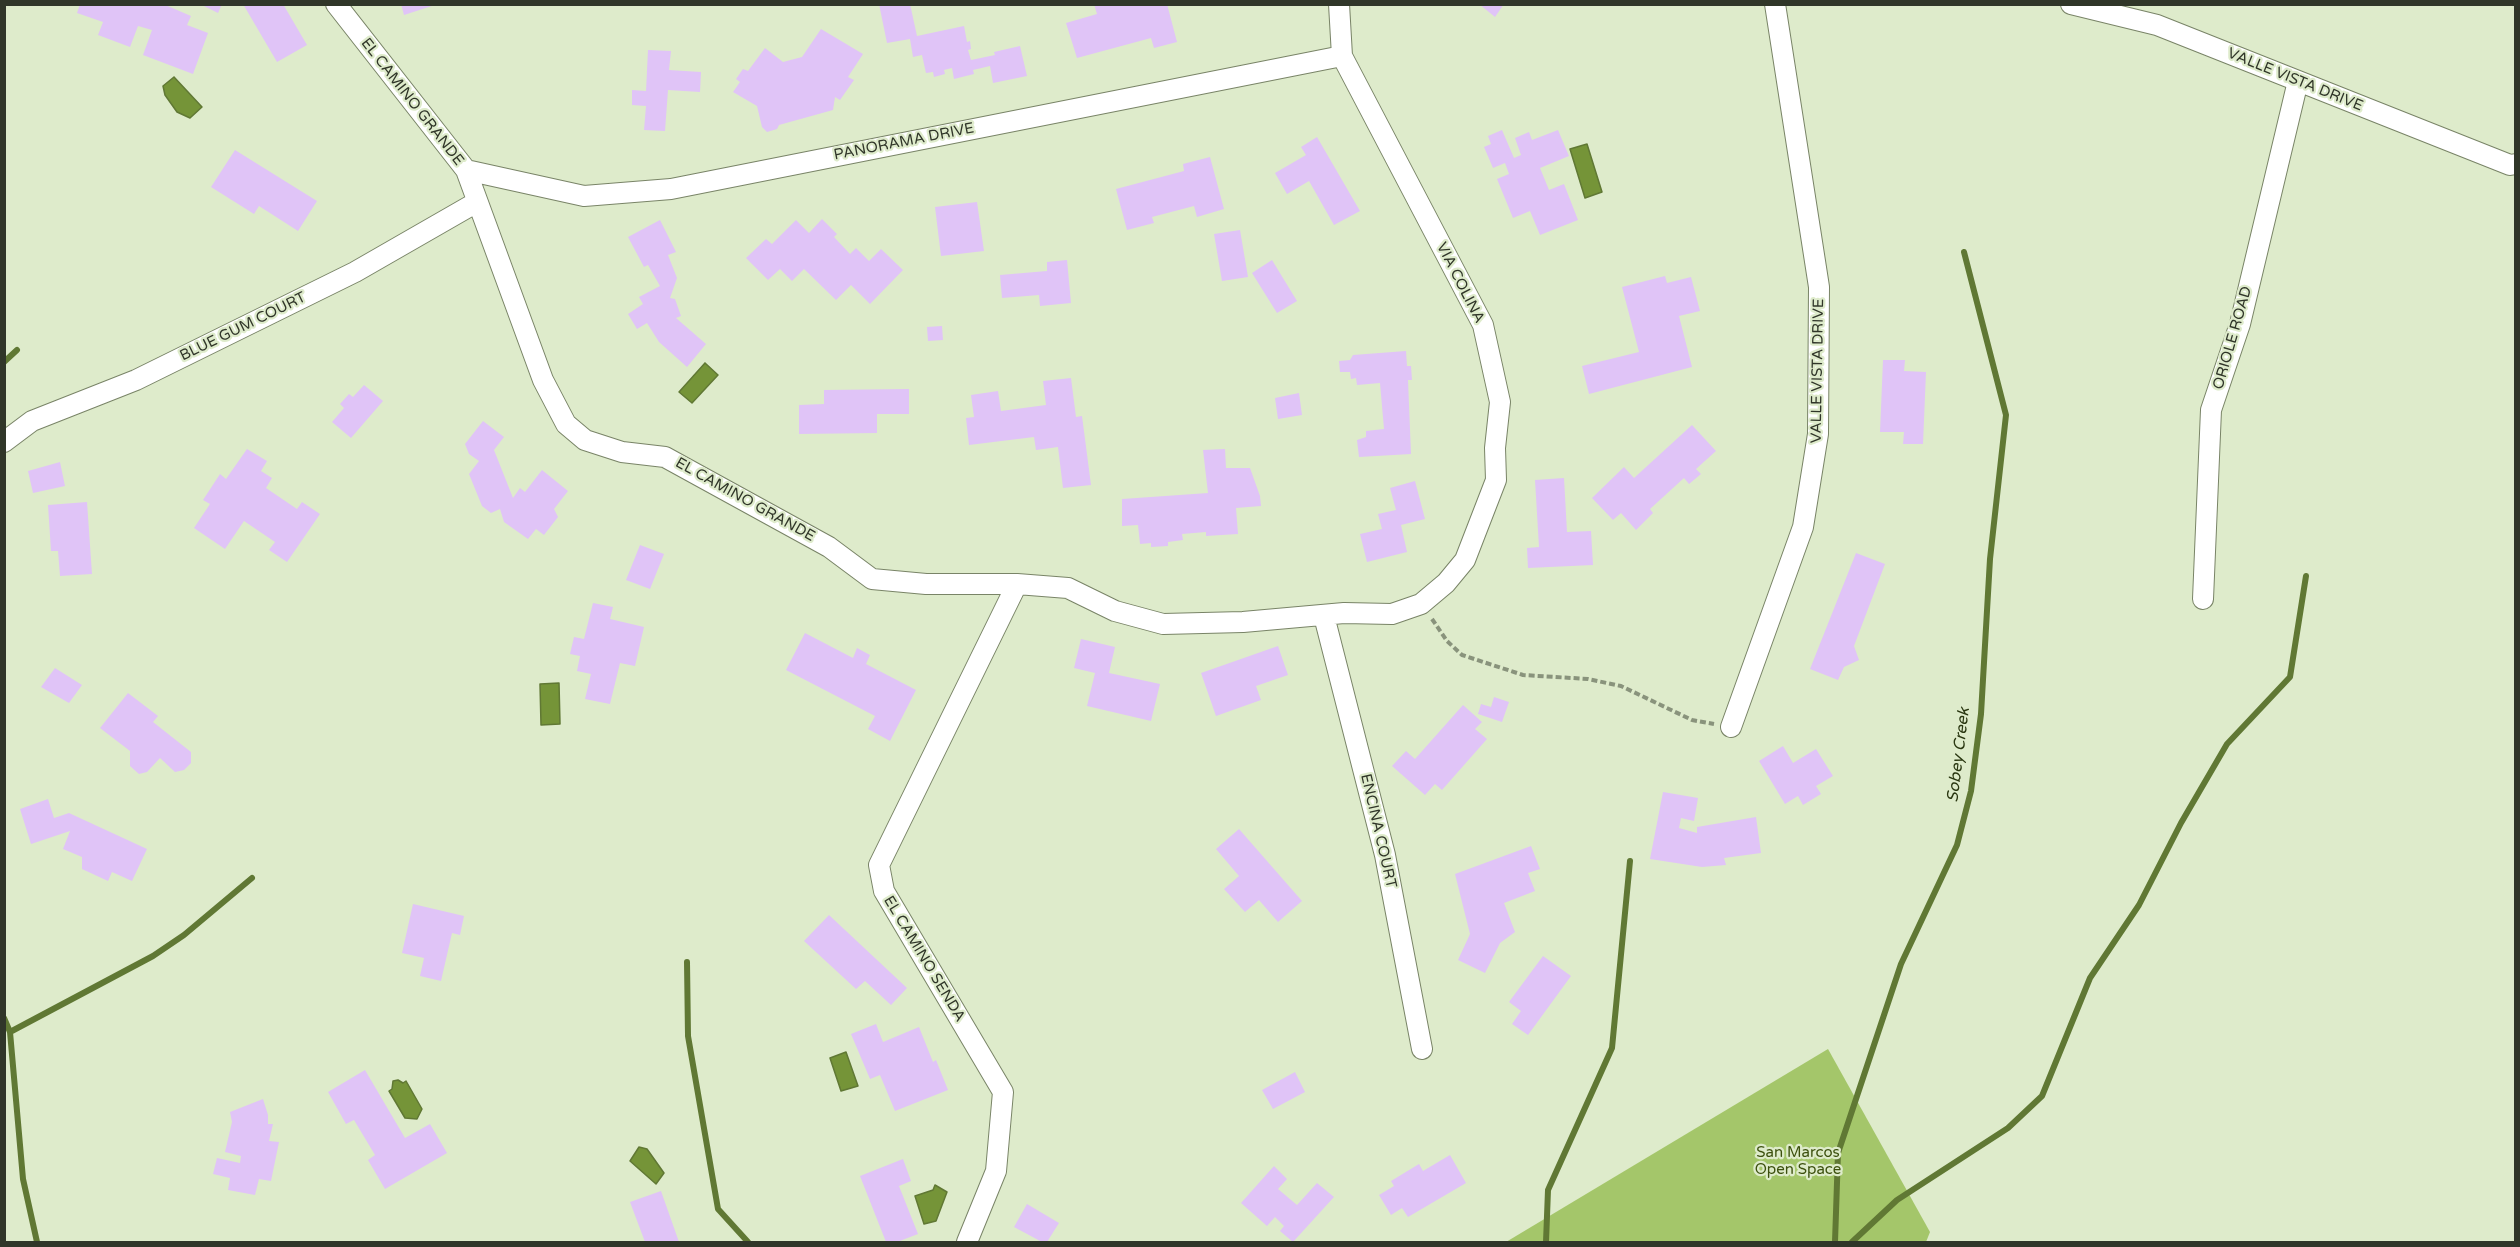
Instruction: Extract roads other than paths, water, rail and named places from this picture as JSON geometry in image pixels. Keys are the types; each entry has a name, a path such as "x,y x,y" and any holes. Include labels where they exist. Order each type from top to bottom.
{"street":[{"name":"EL CAMINO GRANDE","path":"336,4 466,170 543,380 566,424 585,440 622,452 665,457 829,547 872,579 926,584 1017,584 1068,588 1115,611 1163,624 1243,622 1324,616"},
{"name":"VIA COLINA","path":"1324,616 1344,613 1392,614 1421,604 1446,583 1465,560 1496,480 1495,448 1500,402 1482,325 1342,56 1339,4"},
{"name":"VALLE VISTA DRIVE","path":"1731,727 1803,527 1818,434 1819,287 1775,4"},
{"name":"VALLE VISTA DRIVE","path":"2071,4 2157,25 2510,165 2516,164"},
{"path":"2152,4 2157,25"},
{"name":"PANORAMA DRIVE","path":"466,170 584,196 671,189 1342,56"},
{"name":"ORIOLE ROAD","path":"2202,599 2211,410 2240,324 2298,81"},
{"name":"BLUE GUM COURT","path":"4,442 32,422 136,380 355,272 477,202"},
{"name":"EL CAMINO SENDA","path":"967,1242 996,1171 1003,1092 884,891 879,865 1017,584"},
{"name":"ENCINA COURT","path":"1324,616 1385,855 1422,1049"}],"waterway":[{"name":"Sobey Creek","path":"1835,1242 1838,1153 1901,964 1957,845 1971,791 1981,714 1990,559 2006,415 1964,252"},
{"path":"4,362 17,350"},
{"path":"1852,1242 1897,1200 2008,1128 2042,1096 2090,978 2139,905 2181,823 2227,744 2290,677 2306,576"},
{"path":"1546,1242 1548,1190 1612,1048 1630,861"},
{"path":"10,1032 153,956 184,935 252,878"},
{"path":"687,962 688,1036 718,1209 748,1242"},
{"path":"4,1018 10,1032 23,1179 37,1242"}],"park label":[{"name":"San Marcos Open Space","path":"1798,1162"}]}
